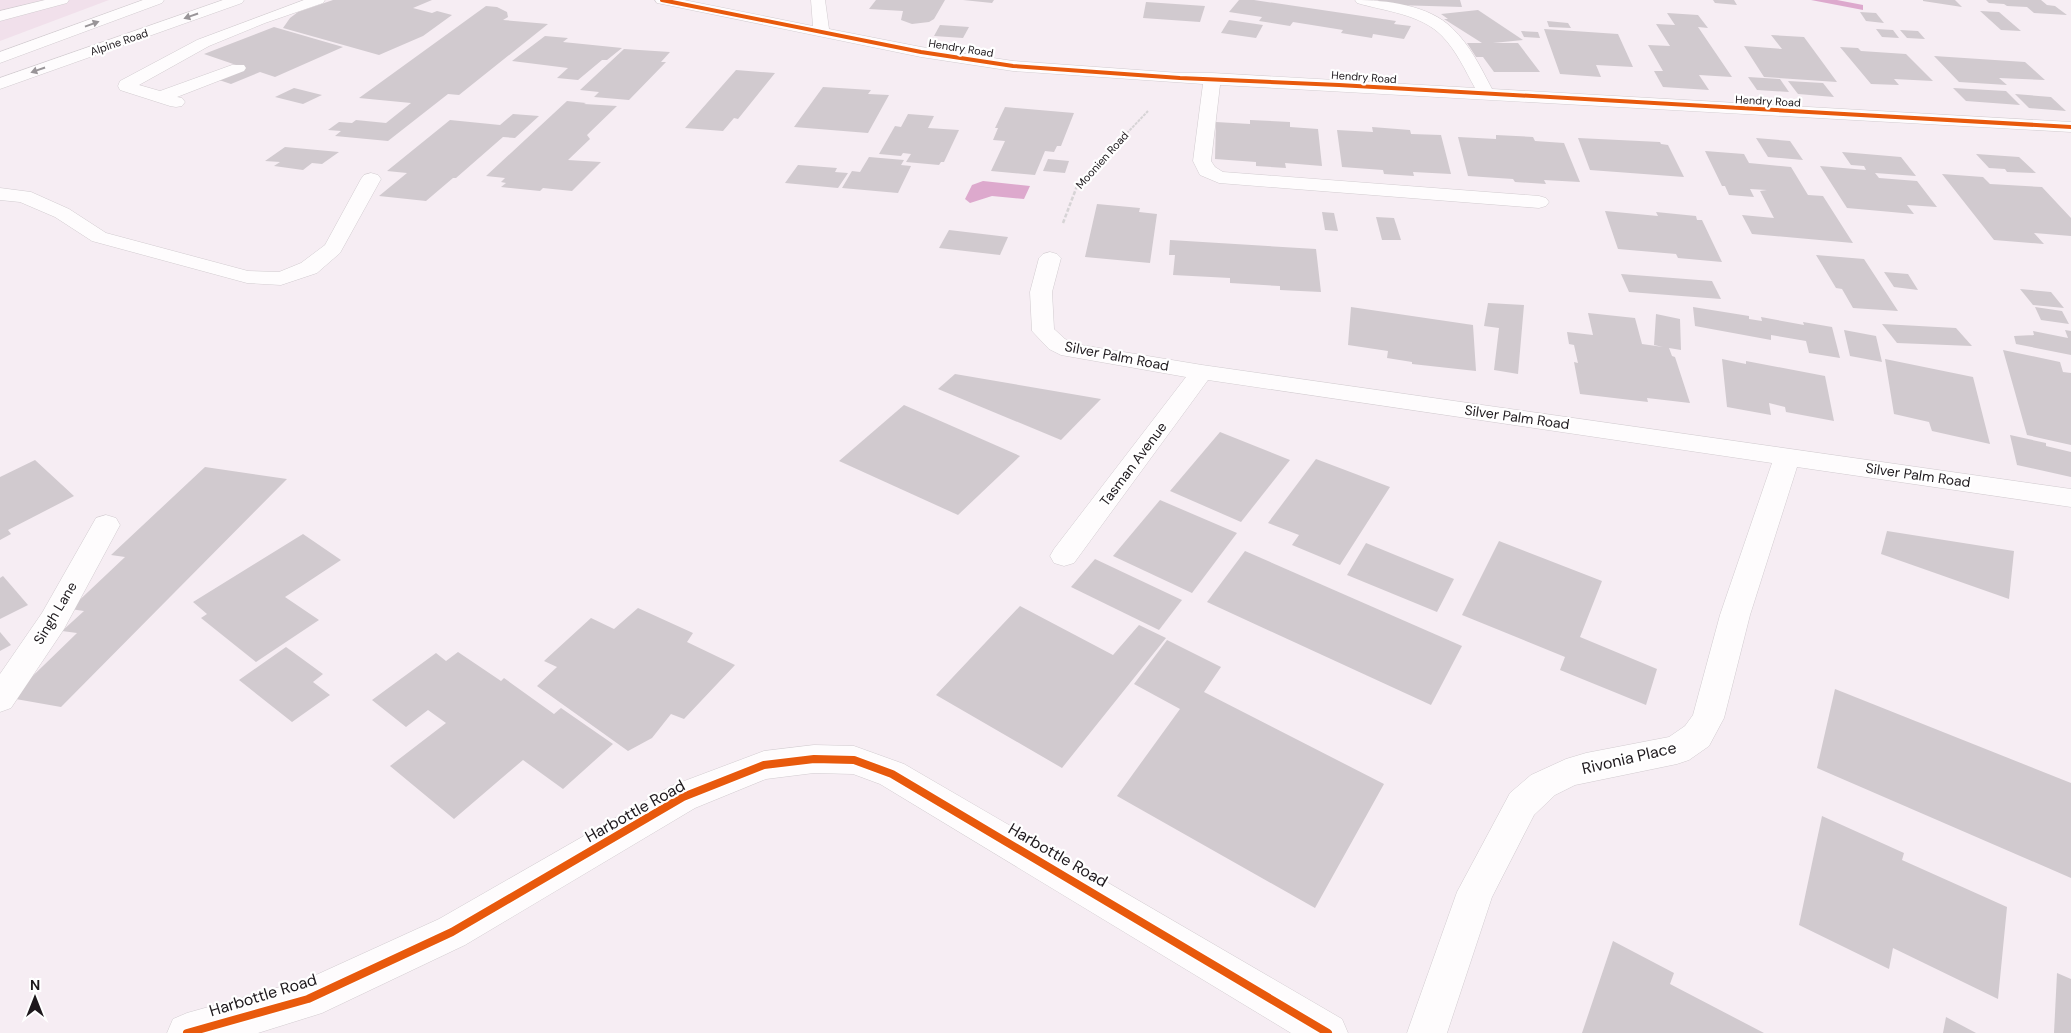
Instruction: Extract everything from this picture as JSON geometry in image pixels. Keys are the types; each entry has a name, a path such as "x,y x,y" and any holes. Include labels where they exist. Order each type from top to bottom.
{"street":[{"path":"0,16 62,0"},
{"name":"Alpine Road","path":"0,58 157,0"},
{"name":"Alpine Road","path":"0,84 237,0"},
{"path":"238,68 168,100 126,86 203,43 260,20 318,0"},
{"name":"Hendry Road","path":"662,0 698,4 930,54 1003,64 1180,78 1212,78 2071,127"},
{"path":"818,0 822,32"},
{"path":"1362,0 1421,17 1438,24 1456,42 1487,95"},
{"path":"141,91 214,62"},
{"path":"1212,78 1202,161 1207,171 1219,177 1539,202"},
{"path":"0,194 24,196 62,213 99,237 247,277 281,279 310,268 333,249 371,180"},
{"name":"Silver Palm Road","path":"1050,258 1041,292 1043,331 1057,344 1069,350 1202,372 2071,498"},
{"name":"Tasman Avenue","path":"1064,556 1202,372"},
{"name":"Rivonia Place","path":"1427,1033 1475,892 1522,804 1543,785 1566,773 1586,767 1676,750 1697,736 1708,718 1738,606 1787,456"},
{"name":"Singh Lane","path":"0,699 53,621 106,525"},
{"name":"Harbottle Road","path":"187,1033 308,999 452,932 683,797 764,765 814,760 854,760 892,774 1328,1033"}],"shaded area":[{"path":"0,0 109,0 0,41"},
{"path":"1811,0 1837,0 1863,5 1863,10"},
{"path":"983,181 1030,186 1024,199 992,196 970,203 965,199 972,185"}],"building":[{"path":"333,0 432,0 413,8 432,13 437,11 452,15 423,36 379,55 283,28 290,18 298,12"},
{"path":"876,0 945,0 934,19 929,22 912,24 901,20 903,11 869,9"},
{"path":"963,0 994,0 992,3"},
{"path":"1239,0 1254,0 1396,21 1394,24 1411,26 1404,39 1373,34 1372,38 1341,33 1343,30 1293,22 1290,26 1259,21 1262,17 1229,12"},
{"path":"1378,0 1460,0 1462,7 1396,5 1379,2"},
{"path":"1713,0 1734,0 1737,5 1715,3"},
{"path":"1955,0 1962,7 1923,1"},
{"path":"1986,0 2041,0 2047,5 2055,6 2067,15 2034,13 2027,7 1989,3"},
{"path":"1146,2 1205,6 1200,22 1143,18"},
{"path":"486,6 497,7 507,12 508,17 503,20 548,24 459,95 448,94 388,141 335,136 341,131 328,130 339,122 352,123 356,120 386,123 411,103 359,98"},
{"path":"1478,10 1523,40 1493,43 1518,43 1540,72 1494,72 1483,57 1476,57 1467,43 1482,43 1444,19 1448,19 1441,14"},
{"path":"1980,11 1999,12 2021,31 2001,30"},
{"path":"1860,12 1876,13 1884,23 1866,21"},
{"path":"1667,13 1698,15 1708,28 1698,27 1732,77 1699,75 1709,90 1663,87 1654,71 1663,71 1648,45 1670,46 1656,24 1675,25"},
{"path":"1229,20 1263,25 1256,38 1221,33"},
{"path":"1547,21 1568,23 1571,28 1549,27"},
{"path":"940,25 969,27 963,38 934,36"},
{"path":"274,27 343,47 275,77 260,72 231,84 213,78 242,67 204,54"},
{"path":"1544,29 1618,34 1633,67 1596,65 1601,77 1560,74"},
{"path":"1876,29 1893,30 1899,38 1882,37"},
{"path":"1900,30 1918,31 1925,39 1907,38"},
{"path":"1521,31 1538,32 1540,38 1524,37"},
{"path":"1771,35 1804,37 1837,82 1764,77 1744,46 1782,49"},
{"path":"545,36 568,38 563,42 622,48 607,60 602,60 578,80 557,78 568,68 512,61"},
{"path":"1840,47 1858,48 1861,51 1906,54 1933,81 1894,79 1899,85 1871,84"},
{"path":"624,49 670,52 661,62 666,62 629,100 594,97 599,92 580,90"},
{"path":"1934,56 2025,62 2045,80 1999,78 2007,85 1959,82"},
{"path":"736,70 775,73 738,119 734,118 723,131 685,128"},
{"path":"1748,77 1780,79 1789,92 1757,90"},
{"path":"1788,81 1823,83 1834,97 1798,94"},
{"path":"823,87 871,90 868,94 889,95 868,133 794,127"},
{"path":"294,88 322,95 303,104 275,97"},
{"path":"1953,88 2006,91 2020,105 1966,101"},
{"path":"2015,94 2051,97 2066,111 2029,108"},
{"path":"567,101 617,106 587,135 590,139 568,160 601,162 572,191 543,188 540,191 501,187 506,183 501,182 505,178 486,176"},
{"path":"1005,107 1074,113 1061,146 1057,146 1054,152 1045,151 1035,175 991,171 1005,141 993,140 998,128 995,128"},
{"path":"513,114 539,116 515,138 503,137 426,201 379,196 407,173 387,171 450,120 500,125"},
{"path":"908,114 934,116 928,128 959,130 944,162 941,162 939,165 906,162 911,154 903,153 901,156 879,154 895,126 901,127"},
{"path":"1250,120 1290,122 1290,127 1318,129 1322,166 1285,163 1286,168 1256,166 1256,162 1215,159 1216,122 1250,124"},
{"path":"1372,127 1410,130 1411,134 1441,135 1451,174 1413,172 1414,176 1384,174 1383,170 1342,167 1337,130 1373,132"},
{"path":"1496,135 1533,137 1535,141 1564,143 1580,182 1544,180 1546,184 1515,182 1513,179 1468,176 1458,137 1496,139"},
{"path":"1578,138 1660,142 1661,144 1668,145 1684,177 1590,170"},
{"path":"1756,138 1790,141 1803,160 1768,157"},
{"path":"285,147 339,152 322,164 312,163 303,170 274,166 280,162 265,161"},
{"path":"1705,151 1744,154 1749,163 1791,167 1808,195 1823,196 1853,243 1752,234 1742,215 1774,218 1760,191 1767,190 1750,189 1754,197 1729,195 1725,186 1722,186"},
{"path":"1842,152 1901,157 1916,176 1875,173 1879,178 1917,181 1937,207 1907,205 1914,214 1847,208 1820,166 1866,170 1864,166 1851,165"},
{"path":"1976,154 2019,157 2036,173 2007,172 2005,169 1989,168"},
{"path":"869,157 904,160 901,165 911,166 898,193 842,188 852,171 860,172"},
{"path":"1048,159 1069,161 1065,173 1043,171"},
{"path":"798,165 837,168 835,172 848,173 838,188 785,183"},
{"path":"1942,174 1983,177 1990,184 2042,187 2071,218 2071,236 2034,233 2044,244 1994,240"},
{"path":"1097,204 1140,208 1139,212 1157,214 1150,263 1085,257"},
{"path":"1605,211 1658,216 1656,212 1696,216 1697,220 1702,220 1722,262 1678,258 1676,254 1618,249"},
{"path":"1322,212 1334,213 1338,231 1325,230"},
{"path":"1376,217 1394,218 1401,240 1382,240"},
{"path":"949,230 1008,237 1000,255 939,248"},
{"path":"1170,240 1316,249 1321,292 1280,290 1280,286 1230,283 1230,278 1173,275 1175,255 1169,255"},
{"path":"1816,255 1864,259 1898,311 1853,308 1842,289 1836,288"},
{"path":"1884,272 1908,274 1918,290 1894,287"},
{"path":"1621,274 1712,281 1721,299 1629,292"},
{"path":"2020,289 2051,292 2064,308 2033,305"},
{"path":"1488,303 1524,305 1518,374 1494,370 1499,328 1484,326"},
{"path":"1351,307 1473,325 1476,371 1412,364 1412,362 1387,358 1388,351 1348,345"},
{"path":"1693,307 1749,316 1749,319 1762,321 1761,317 1804,325 1803,322 1832,327 1840,358 1809,353 1806,341 1771,335 1771,340 1695,326"},
{"path":"2035,307 2062,311 2069,324 2041,320"},
{"path":"1588,313 1635,318 1642,344 1663,347 1654,345 1656,314 1680,319 1681,350 1669,348 1672,356 1675,357 1690,403 1647,398 1648,402 1580,394 1574,362 1578,363 1574,345 1569,344 1567,332 1593,335"},
{"path":"1882,324 1956,328 1972,346 1897,343"},
{"path":"1844,330 1876,336 1882,362 1850,356"},
{"path":"2065,330 2071,331 2071,355 2016,344 2014,336 2034,335 2033,331 2068,338"},
{"path":"2003,350 2060,362 2063,372 2071,373 2071,445 2027,435"},
{"path":"1722,359 1746,364 1746,361 1825,376 1834,421 1786,412 1785,407 1769,403 1771,415 1727,407"},
{"path":"1885,359 1973,377 1990,444 1932,431 1929,422 1894,414"},
{"path":"955,374 1101,399 1061,440 938,389"},
{"path":"904,405 1020,456 958,515 839,461"},
{"path":"1220,432 1290,460 1241,522 1170,491"},
{"path":"2010,435 2046,443 2046,446 2071,452 2071,477 2017,465"},
{"path":"1316,459 1390,487 1340,565 1292,545 1299,535 1268,523"},
{"path":"35,460 74,496 8,530 11,534 0,540 0,477"},
{"path":"205,467 287,479 61,707 10,698 77,633 62,631 84,611 70,609 125,557 111,555"},
{"path":"1160,500 1237,533 1192,593 1113,556"},
{"path":"1887,531 2014,551 2009,599 1881,554"},
{"path":"303,534 341,560 285,597 319,620 256,662 201,618 207,614 193,602"},
{"path":"1499,541 1602,581 1580,637 1657,669 1646,705 1560,670 1565,657 1462,615"},
{"path":"1366,543 1454,579 1437,612 1347,575"},
{"path":"1245,551 1462,646 1431,705 1207,602"},
{"path":"1095,559 1182,600 1159,630 1071,587"},
{"path":"3,576 28,605 0,619 0,578"},
{"path":"1020,606 1113,655 1139,625 1166,638 1062,768 936,695"},
{"path":"638,608 693,633 687,642 735,665 684,719 671,714 652,738 628,751 537,686 557,667 544,661 591,618 614,629"},
{"path":"0,632 11,645 0,651"},
{"path":"1167,640 1221,667 1204,692 1384,784 1315,908 1117,796 1180,709 1134,684"},
{"path":"286,647 323,674 313,682 330,695 292,722 239,680"},
{"path":"458,652 501,681 504,678 554,714 561,708 613,744 563,789 523,760 454,819 390,766 446,723 428,710 406,727 372,700 436,653 446,661"},
{"path":"1835,689 2071,783 2071,878 1817,768"},
{"path":"1822,816 1904,853 1902,860 2007,907 1998,999 1893,948 1889,969 1799,925"},
{"path":"1613,941 1674,973 1670,984 1764,1033 1582,1033"},
{"path":"2057,973 2071,979 2071,1033 2054,1033"},
{"path":"1946,1017 1976,1033 1943,1033"}],"cycle path":[{"path":"662,0 921,52 1013,66 1180,78 1339,85 2071,127"},
{"path":"187,1033 308,999 452,932 683,797 764,765 814,759 854,760 892,774 1328,1033"}]}
